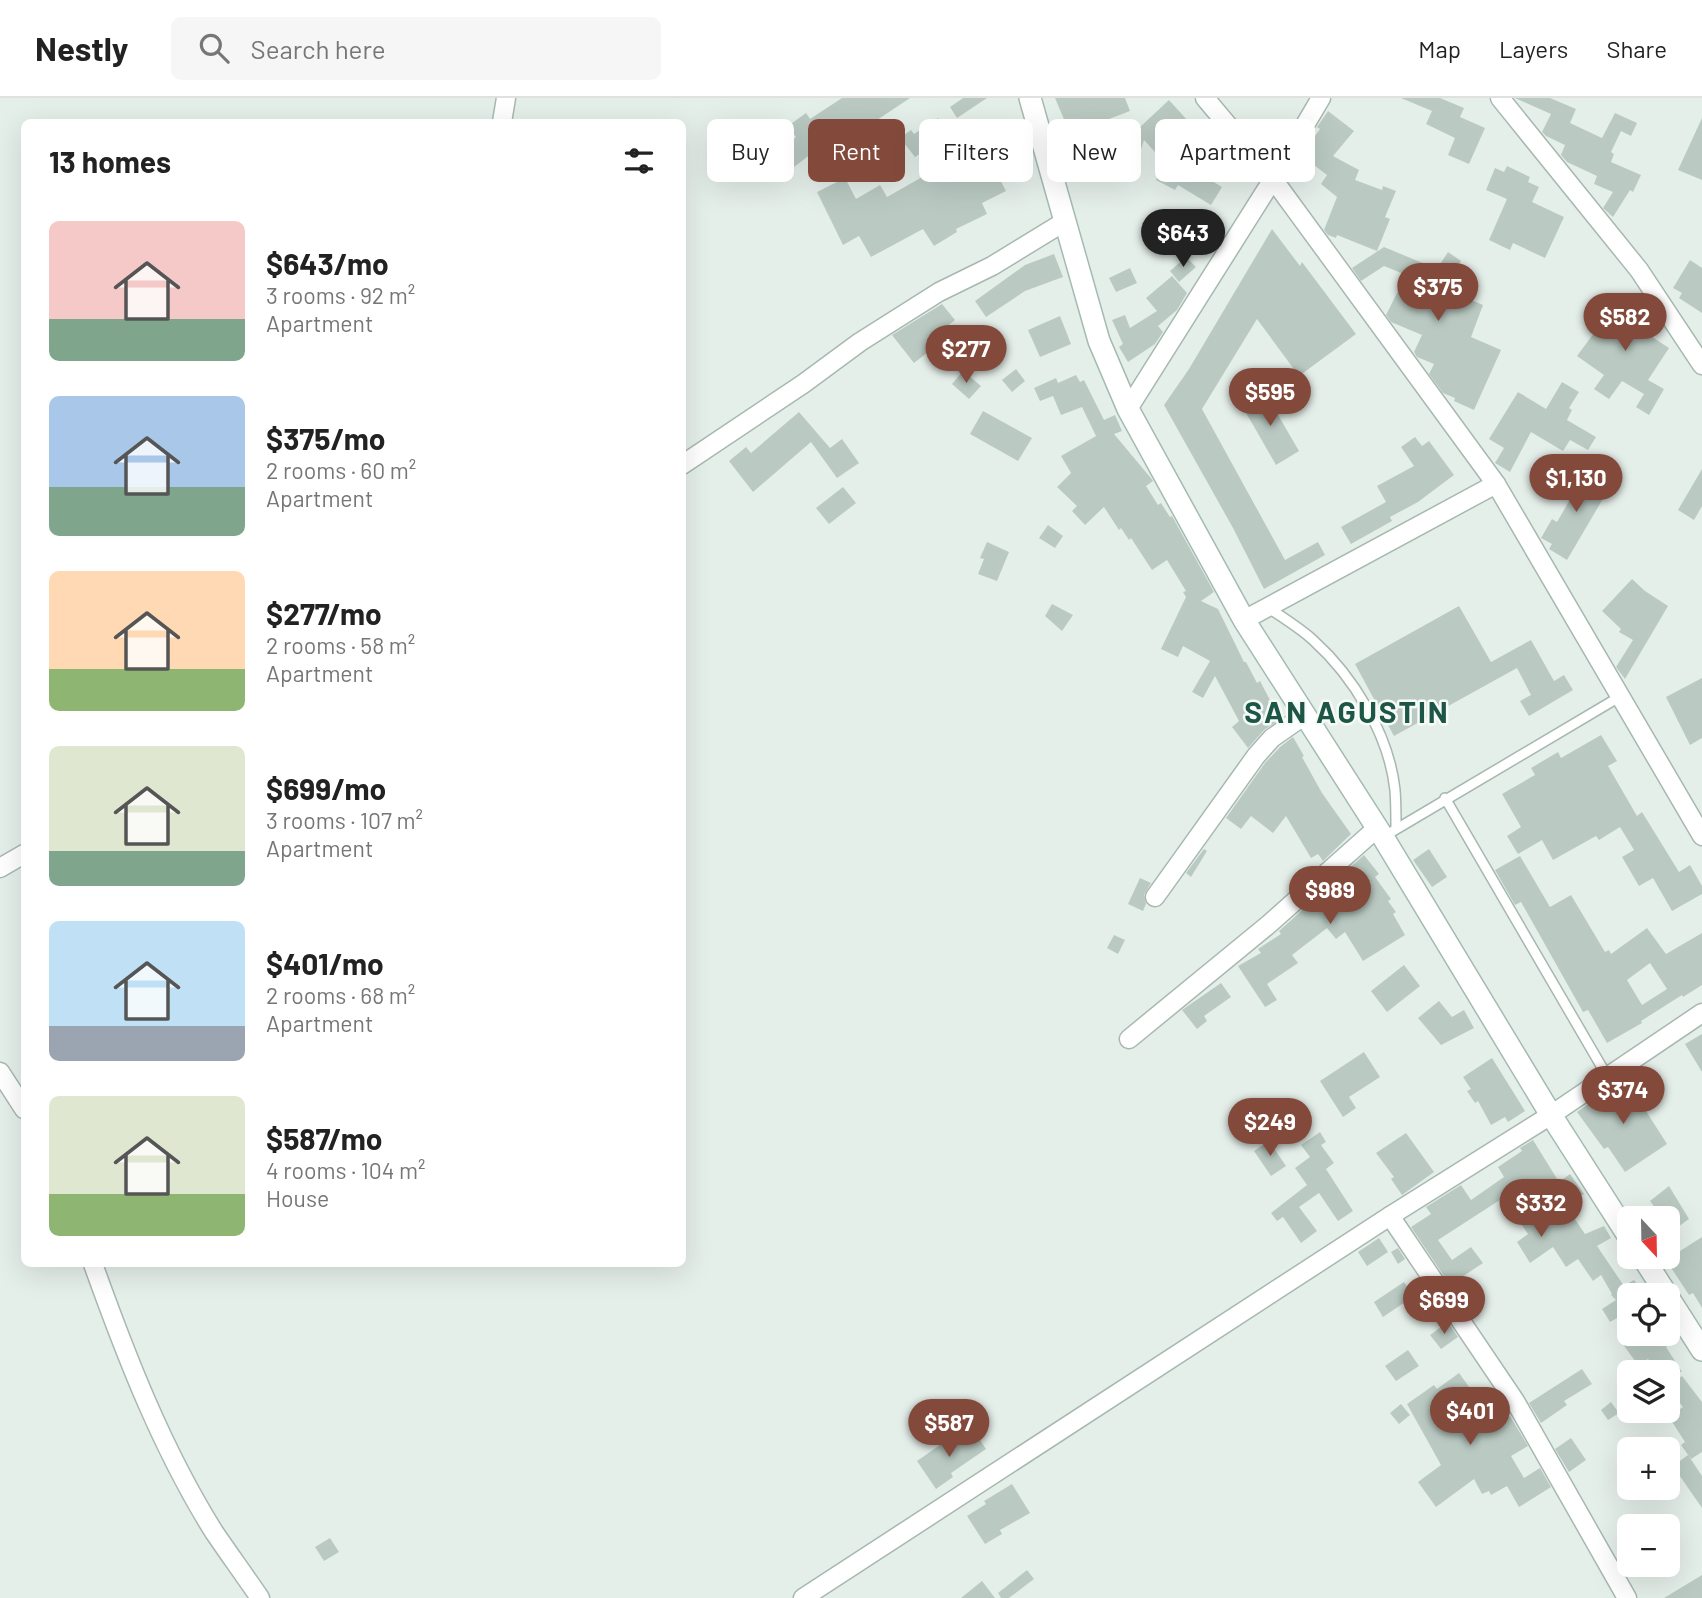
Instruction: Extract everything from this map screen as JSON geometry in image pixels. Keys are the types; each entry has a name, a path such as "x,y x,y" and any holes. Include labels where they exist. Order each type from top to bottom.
{"main road":[{"path":"1030,98 1099,341 1128,408 1244,620 1385,831 1551,1115 1617,1218"},
{"path":"1680,1316 1702,1350"}],"street":[{"path":"502,119 506,98"},
{"path":"1205,98 1223,119"},
{"path":"1309,119 1321,98"},
{"path":"1500,98 1639,270 1702,365"},
{"path":"1128,408 1271,182"},
{"path":"1275,182 1496,484 1702,836"},
{"path":"686,462 803,384 860,342 939,292 992,266 1064,222"},
{"path":"1244,620 1496,484"},
{"path":"1155,897 1256,757 1272,738 1305,715"},
{"path":"1129,1039 1385,831"},
{"path":"0,868 21,856"},
{"path":"803,1598 1390,1216 1551,1115 1702,1013"},
{"path":"0,1072 21,1104"},
{"path":"1390,1216 1515,1401 1627,1598"},
{"path":"94,1267 133,1372 178,1467 214,1531 260,1598"}],"lane":[{"path":"1269,608 1311,638 1328,655 1361,698 1378,732 1395,788 1385,831"},
{"path":"1385,831 1621,696"},
{"path":"1445,798 1607,1076"}],"building":[{"path":"842,98 910,98 878,119 810,119"},
{"path":"963,98 987,98 957,118 950,107"},
{"path":"1055,98 1125,98 1130,111 1109,119 1064,119"},
{"path":"1401,98 1440,98 1464,108 1460,117 1485,128 1469,164 1448,155 1455,138 1426,124 1432,111"},
{"path":"1515,98 1550,98 1576,109 1570,123 1602,138 1615,113 1637,123 1631,136 1621,131 1611,152 1614,154 1611,162 1641,175 1633,192 1630,190 1613,217 1603,208 1613,192 1594,184 1597,176 1567,162 1561,155 1565,145 1542,132 1551,114"},
{"path":"1169,100 1186,119 1155,119 1155,152 1144,140 1141,149 1141,126"},
{"path":"1328,111 1354,131 1333,156 1359,170 1355,180 1382,190 1383,186 1396,191 1385,217 1390,219 1377,251 1337,235 1336,238 1328,235 1324,230 1337,197 1321,184 1327,175 1315,166 1315,136 1320,129 1317,127"},
{"path":"806,113 810,119 808,156 794,167 794,122"},
{"path":"1702,118 1702,180 1678,170"},
{"path":"911,130 914,134 919,131 919,154 915,157 905,144 905,134"},
{"path":"1507,166 1530,177 1528,182 1539,187 1532,202 1564,217 1545,258 1513,243 1510,250 1489,240 1507,199 1486,190 1495,168 1504,172"},
{"path":"919,179 919,182 1001,182 1006,191 982,203 987,214 956,229 957,232 934,246 923,229 871,257 859,236 843,245 817,192 837,182 847,182 856,199 880,185 887,197"},
{"path":"1160,182 1214,182 1222,187 1211,205 1178,185 1175,190"},
{"path":"1184,222 1193,232 1175,248 1166,238"},
{"path":"1272,229 1300,266 1302,262 1356,334 1299,376 1257,319 1202,409 1285,560 1318,542 1325,555 1264,589 1164,405 1189,369"},
{"path":"1384,247 1437,269 1448,252 1461,261 1446,284 1456,288 1454,293 1483,305 1471,337 1501,350 1474,410 1443,393 1429,374 1434,364 1417,357 1414,352 1422,335 1391,322 1386,315 1406,275 1384,266 1361,281 1352,268"},
{"path":"1054,254 1063,277 1025,291 986,317 975,301 1025,265"},
{"path":"1186,257 1196,267 1179,282 1170,271"},
{"path":"1690,260 1702,268 1702,313 1679,298 1682,293 1673,288"},
{"path":"1130,268 1137,283 1116,292 1109,278"},
{"path":"1172,276 1187,293 1177,310 1158,326 1163,332 1155,344 1128,362 1119,347 1123,344 1112,320 1125,315 1130,328 1157,311 1146,298"},
{"path":"1611,298 1621,305 1625,299 1653,320 1646,333 1669,348 1648,380 1664,389 1649,415 1636,407 1644,394 1622,381 1609,399 1594,389 1604,375 1577,356 1600,325 1596,322"},
{"path":"942,304 955,320 932,338 937,345 914,363 892,335"},
{"path":"1060,316 1071,344 1040,357 1028,330"},
{"path":"1016,369 1025,381 1012,392 1002,380"},
{"path":"963,371 981,386 969,399 952,384"},
{"path":"1076,375 1080,382 1084,380 1104,420 1115,415 1122,431 1114,434 1153,481 1146,486 1158,505 1161,503 1170,517 1172,516 1214,592 1201,601 1218,609 1244,662 1257,683 1260,681 1270,700 1268,701 1280,719 1264,730 1248,748 1232,727 1239,721 1215,676 1203,698 1192,692 1210,661 1183,646 1178,657 1161,649 1186,597 1183,592 1186,591 1167,560 1152,570 1131,538 1129,540 1121,528 1119,530 1104,507 1085,525 1072,511 1077,506 1057,487 1071,473 1061,456 1096,436 1082,407 1061,415 1053,396 1040,401 1034,388 1056,378 1058,383"},
{"path":"1562,382 1579,392 1569,408 1572,410 1567,420 1596,437 1588,450 1570,440 1563,451 1531,432 1510,472 1495,463 1504,448 1489,439 1518,392 1546,409"},
{"path":"1264,391 1299,451 1276,465 1241,404"},
{"path":"983,411 1032,438 1018,461 970,434"},
{"path":"799,412 830,448 842,439 859,463 837,478 811,442 753,492 729,461 746,447 751,453"},
{"path":"1415,437 1422,446 1429,441 1454,475 1418,502 1390,517 1392,521 1351,544 1341,527 1386,502 1377,486 1414,466 1401,447"},
{"path":"1582,468 1611,485 1567,560 1549,549 1552,544 1541,538 1552,519 1557,522 1575,491 1570,488"},
{"path":"1702,469 1702,506 1694,520 1678,510"},
{"path":"843,487 856,503 829,524 816,508"},
{"path":"1048,525 1063,536 1055,548 1039,538"},
{"path":"987,542 1009,552 997,581 978,574 984,559 980,558"},
{"path":"1632,579 1668,606 1625,679 1616,667 1633,640 1619,632 1621,629 1602,611"},
{"path":"1052,604 1073,615 1062,631 1045,616"},
{"path":"1459,606 1491,662 1531,640 1554,681 1564,675 1573,690 1529,716 1520,701 1531,695 1517,668 1394,736 1355,664"},
{"path":"1702,678 1702,738 1690,745 1666,697"},
{"path":"1601,735 1617,761 1608,766 1637,816 1642,812 1679,872 1690,865 1702,886 1702,894 1672,911 1653,878 1639,886 1622,857 1634,850 1620,827 1599,840 1596,836 1553,860 1542,840 1518,854 1507,836 1521,827 1502,794 1535,775 1531,768 1558,752 1561,758"},
{"path":"1293,737 1322,793 1351,834 1323,861 1318,854 1311,858 1286,816 1273,833 1251,816 1241,829 1226,818 1265,763"},
{"path":"1204,849 1207,851 1191,877 1186,873"},
{"path":"1429,849 1447,877 1432,887 1413,860"},
{"path":"1364,855 1379,874 1375,877 1391,899 1388,901 1396,912 1393,914 1405,935 1363,961 1345,932 1336,939 1327,928 1292,955 1298,963 1267,984 1277,1000 1265,1007 1238,966 1261,953 1258,949 1281,934 1279,931"},
{"path":"1520,856 1550,907 1571,895 1605,952 1609,950 1611,954 1647,928 1666,954 1702,933 1702,985 1607,1043 1588,1010 1583,1012 1521,902 1515,905 1495,870","holes":["1650,963 1667,989 1642,1005 1627,980"]},
{"path":"1140,878 1151,883 1144,895 1146,904 1143,911 1128,904"},
{"path":"1114,935 1125,940 1118,954 1107,948"},
{"path":"1404,965 1420,986 1387,1012 1371,991"},
{"path":"1221,983 1231,997 1204,1016 1207,1021 1197,1029 1182,1010"},
{"path":"1439,1001 1452,1017 1464,1010 1474,1028 1441,1045 1418,1018"},
{"path":"1702,1034 1702,1072 1685,1044"},
{"path":"1364,1052 1380,1077 1349,1097 1356,1108 1343,1117 1320,1081"},
{"path":"1492,1058 1525,1111 1508,1122 1505,1117 1491,1125 1478,1101 1475,1103 1467,1091 1471,1089 1463,1077"},
{"path":"1625,1078 1667,1144 1625,1172 1608,1147 1604,1149 1577,1112"},
{"path":"1320,1132 1326,1142 1321,1145 1334,1163 1326,1169 1353,1211 1338,1221 1319,1193 1299,1207 1317,1231 1301,1243 1283,1217 1277,1221 1271,1213 1307,1185 1295,1168 1310,1157 1301,1145"},
{"path":"1406,1133 1434,1172 1402,1195 1391,1179 1394,1177 1376,1153"},
{"path":"1533,1140 1559,1182 1570,1174 1584,1194 1566,1206 1585,1234 1604,1226 1611,1238 1597,1246 1622,1283 1617,1283 1617,1318 1610,1322 1602,1309 1616,1300 1601,1275 1593,1281 1578,1259 1566,1267 1553,1247 1530,1263 1517,1242 1528,1234 1503,1198 1438,1240 1452,1260 1471,1247 1483,1263 1450,1285 1411,1227 1431,1214 1426,1207 1461,1185 1471,1200 1504,1177 1498,1167 1522,1151 1520,1148"},
{"path":"1269,1141 1286,1166 1271,1176 1254,1151"},
{"path":"1669,1186 1689,1219 1680,1225 1680,1206 1654,1206 1650,1201"},
{"path":"1702,1237 1702,1308 1693,1293 1689,1295 1672,1269 1680,1269 1680,1251"},
{"path":"1379,1238 1388,1252 1367,1266 1358,1252"},
{"path":"1398,1248 1405,1259 1398,1264 1391,1252"},
{"path":"1404,1282 1414,1296 1383,1317 1374,1302"},
{"path":"1448,1322 1458,1337 1441,1349 1430,1335"},
{"path":"1624,1346 1667,1346 1674,1360 1648,1359 1634,1360"},
{"path":"1408,1350 1419,1366 1396,1381 1385,1366"},
{"path":"1582,1369 1592,1384 1564,1401 1567,1405 1541,1423 1529,1403"},
{"path":"1459,1373 1477,1398 1467,1405 1486,1432 1510,1416 1528,1446 1511,1456 1524,1478 1540,1468 1551,1487 1519,1507 1507,1486 1491,1495 1489,1491 1482,1494 1474,1479 1436,1507 1418,1482 1441,1465 1407,1404 1434,1385 1437,1389"},
{"path":"1682,1376 1702,1402 1702,1452 1691,1459 1681,1445 1685,1442 1673,1423 1680,1423 1680,1409 1683,1407 1680,1403"},
{"path":"1611,1402 1617,1414 1608,1420 1601,1410"},
{"path":"1401,1404 1410,1415 1399,1424 1390,1413"},
{"path":"976,1434 986,1449 951,1473 953,1477 936,1489 917,1461 953,1436 959,1445"},
{"path":"1571,1438 1586,1460 1569,1472 1555,1449"},
{"path":"1688,1455 1702,1476 1702,1508 1680,1476 1680,1461"},
{"path":"1012,1484 1030,1513 1000,1530 1002,1534 985,1544 967,1516 986,1504 984,1501"},
{"path":"330,1538 339,1552 324,1561 315,1547"},
{"path":"1027,1570 1034,1579 1009,1598 1001,1598 998,1593"},
{"path":"1702,1575 1702,1598 1664,1598"},
{"path":"982,1581 995,1598 961,1598"}],"district":[{"name":"SAN AGUSTIN","path":"1347,711"}]}
